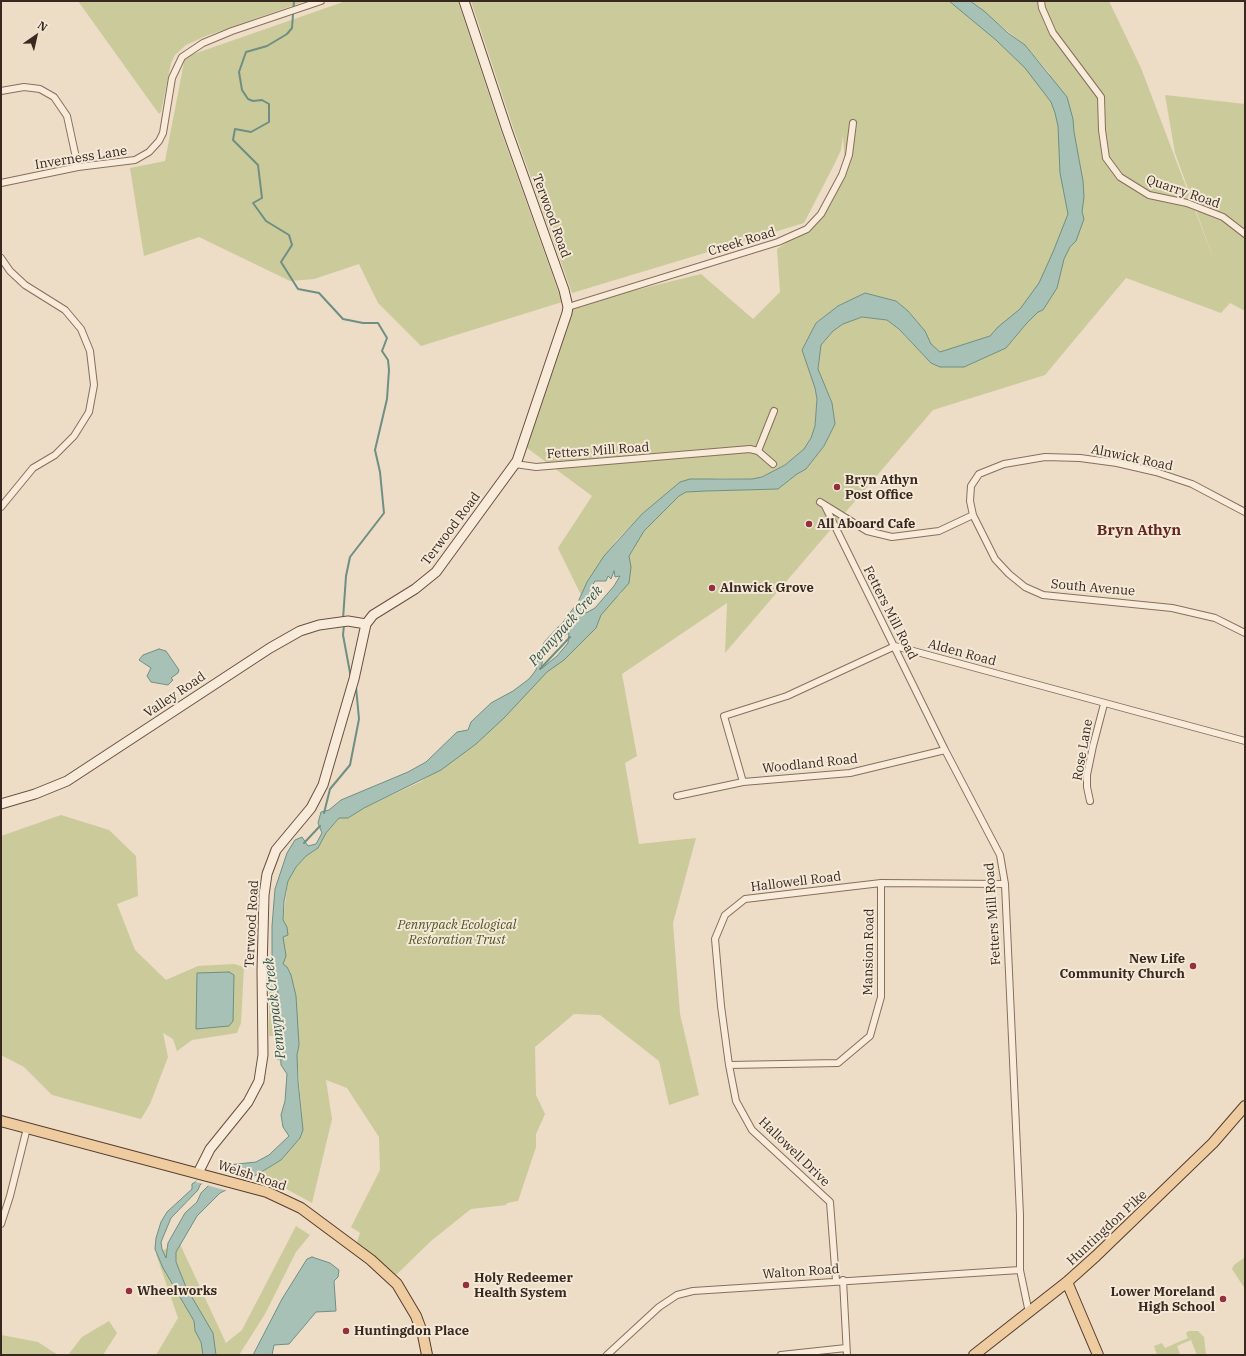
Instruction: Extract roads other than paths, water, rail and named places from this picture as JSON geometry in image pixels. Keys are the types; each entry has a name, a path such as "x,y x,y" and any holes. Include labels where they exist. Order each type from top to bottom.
{"main road":[{"name":"Huntingdon Pike","path":"974,1355 1067,1282 1214,1143 1245,1106"},
{"name":"Welsh Road","path":"1,1122 267,1192 301,1208 388,1274 397,1284 416,1316 423,1334 427,1355"},
{"path":"1067,1282 1098,1355"}],"street":[{"name":"Inverness Lane","path":"1,183 78,167 135,160 149,152 159,141 163,133 172,78 182,57 203,43 321,1"},
{"name":"Terwood Road","path":"200,1174 210,1149 245,1106 259,1080 263,1055 262,957 264,895 267,874 276,850 306,815 319,793 353,684 366,624 373,615 420,586 436,572 515,464 564,324 568,307 564,290 507,130 464,1"},
{"name":"Quarry Road","path":"1041,1 1042,8 1053,33 1101,97 1102,130 1106,158 1120,177 1149,195 1187,203 1223,217 1245,234"},
{"path":"1,91 24,87 40,89 54,97 67,116 78,167"},
{"name":"Creek Road","path":"568,307 778,242 807,229 821,214 842,174 849,156 853,123"},
{"path":"1,258 10,271 25,285 65,310 81,329 90,351 94,385 89,412 74,436 54,455 33,468 1,507"},
{"path":"773,464 758,451 774,411"},
{"name":"Fetters Mill Road","path":"515,464 536,467 750,449 758,451"},
{"name":"Alnwick Road","path":"973,515 970,501 971,486 979,474 1004,464 1044,457 1080,458 1117,463 1156,472 1192,484 1245,512"},
{"name":"Fetters Mill Road","path":"973,515 939,531 892,538 867,531 822,504 895,646 945,750 999,851 1005,884 1020,1215 1020,1270 1029,1313"},
{"name":"South Avenue","path":"973,515 995,559 1009,574 1025,587 1043,595 1172,608 1215,618 1245,633"},
{"name":"Valley Road","path":"1,804 40,792 67,781 282,640 312,626 348,621 366,624"},
{"path":"743,782 724,716 787,696 895,646"},
{"name":"Alden Road","path":"895,646 1104,704 1245,741"},
{"name":"Rose Lane","path":"1090,801 1087,787 1087,775 1104,704"},
{"name":"Woodland Road","path":"678,796 743,782 850,773 945,750"},
{"name":"Hallowell Road","path":"728,1065 715,938 724,915 745,899 881,883 1005,884"},
{"name":"Mansion Road","path":"728,1065 838,1063 870,1036 881,997 881,883"},
{"name":"Hallowell Drive","path":"728,1065 736,1102 752,1130 830,1202 836,1281"},
{"path":"1,1224 10,1196 27,1128"},
{"name":"Walton Road","path":"607,1355 659,1307 677,1295 693,1291 843,1280 1020,1270"},
{"path":"843,1280 847,1355"},
{"path":"781,1355 846,1348"}],"water":[{"path":"949,1 970,1 984,11 1008,33 1025,45 1067,97 1073,119 1083,181 1084,197 1082,212 1084,219 1076,241 1070,247 1064,259 1057,288 1043,310 1038,312 1026,324 1006,348 964,367 940,367 931,363 899,329 887,320 862,317 843,324 833,331 821,345 818,369 832,403 835,424 824,446 806,469 778,489 686,492 679,496 644,531 629,556 631,567 629,583 601,615 596,628 564,660 547,672 504,718 476,744 441,770 364,808 348,818 339,818 326,833 318,848 306,856 296,867 288,881 284,901 283,920 287,927 288,935 283,937 286,956 283,964 287,967 291,975 296,996 299,1045 297,1055 298,1081 303,1130 300,1138 281,1160 258,1174 220,1193 197,1216 176,1252 176,1262 186,1287 213,1333 216,1355 203,1355 201,1342 195,1331 194,1321 163,1268 155,1249 156,1238 161,1222 167,1212 192,1189 192,1184 219,1166 256,1162 269,1155 289,1136 283,1127 281,1115 285,1101 287,1074 281,1065 279,998 272,962 272,926 275,889 287,853 295,840 302,837 308,846 316,844 322,833 318,823 321,812 329,810 341,800 408,772 426,762 457,732 468,730 471,722 491,703 513,691 529,679 536,670 539,652 545,641 564,621 578,602 587,582 604,556 642,514 680,482 690,479 752,479 762,477 785,465 804,449 811,438 815,426 817,399 815,388 802,350 816,323 838,306 865,293 896,301 908,311 925,331 931,344 940,352 990,336 998,327 1020,309 1039,283 1068,214 1060,173 1058,126 1051,102 1025,68 996,40","holes":["614,571 615,577 620,576 614,586 595,608 586,613 592,586 595,581 606,581 608,576 611,579","565,628 565,635 569,633 568,643 557,656 541,669 545,648 553,638 562,633","217,1171 221,1173 201,1193 197,1202 185,1213 168,1243 166,1258 161,1242 171,1218 198,1190 200,1185"]},
{"path":"159,649 166,651 179,670 178,673 171,678 173,680 168,685 151,682 147,676 151,668 139,660 143,655"},
{"path":"229,972 234,975 233,1021 229,1026 196,1029 197,973"},
{"path":"312,1257 330,1263 339,1270 338,1277 334,1281 336,1311 316,1312 289,1344 274,1345 272,1355 253,1355 282,1299 307,1259"}],"waterway":[{"path":"294,1 292,28 287,34 267,46 246,52 239,72 242,90 248,99 253,101 262,100 269,104 269,122 251,132 235,129 233,140 258,165 262,198 253,203 266,221 289,235 292,245 281,262 298,289 319,293 343,319 363,323 378,323 387,338 382,351 388,360 389,370 387,399 375,450 380,472 384,513 350,557 346,576 343,619"},
{"path":"344,625 343,635 351,678"},
{"name":"Pennypack Creek","path":"540,669 570,637"},
{"path":"324,813 330,789 350,765 359,719 356,687"},
{"name":"Pennypack Creek","path":"304,843 320,826"}],"place":[{"name":"Bryn Athyn Post Office","path":"837,487"},
{"name":"All Aboard Cafe","path":"809,524"},
{"name":"Alnwick Grove","path":"712,588"},
{"name":"New Life Community Church","path":"1193,966"},
{"name":"Holy Redeemer Health System","path":"466,1285"},
{"name":"Wheelworks","path":"129,1291"},
{"name":"Lower Moreland High School","path":"1223,1299"},
{"name":"Huntingdon Place","path":"346,1331"}],"district":[{"name":"Bryn Athyn","path":"1139,531"}],"park label":[{"name":"Pennypack Ecological Restoration Trust","path":"457,932"}]}
